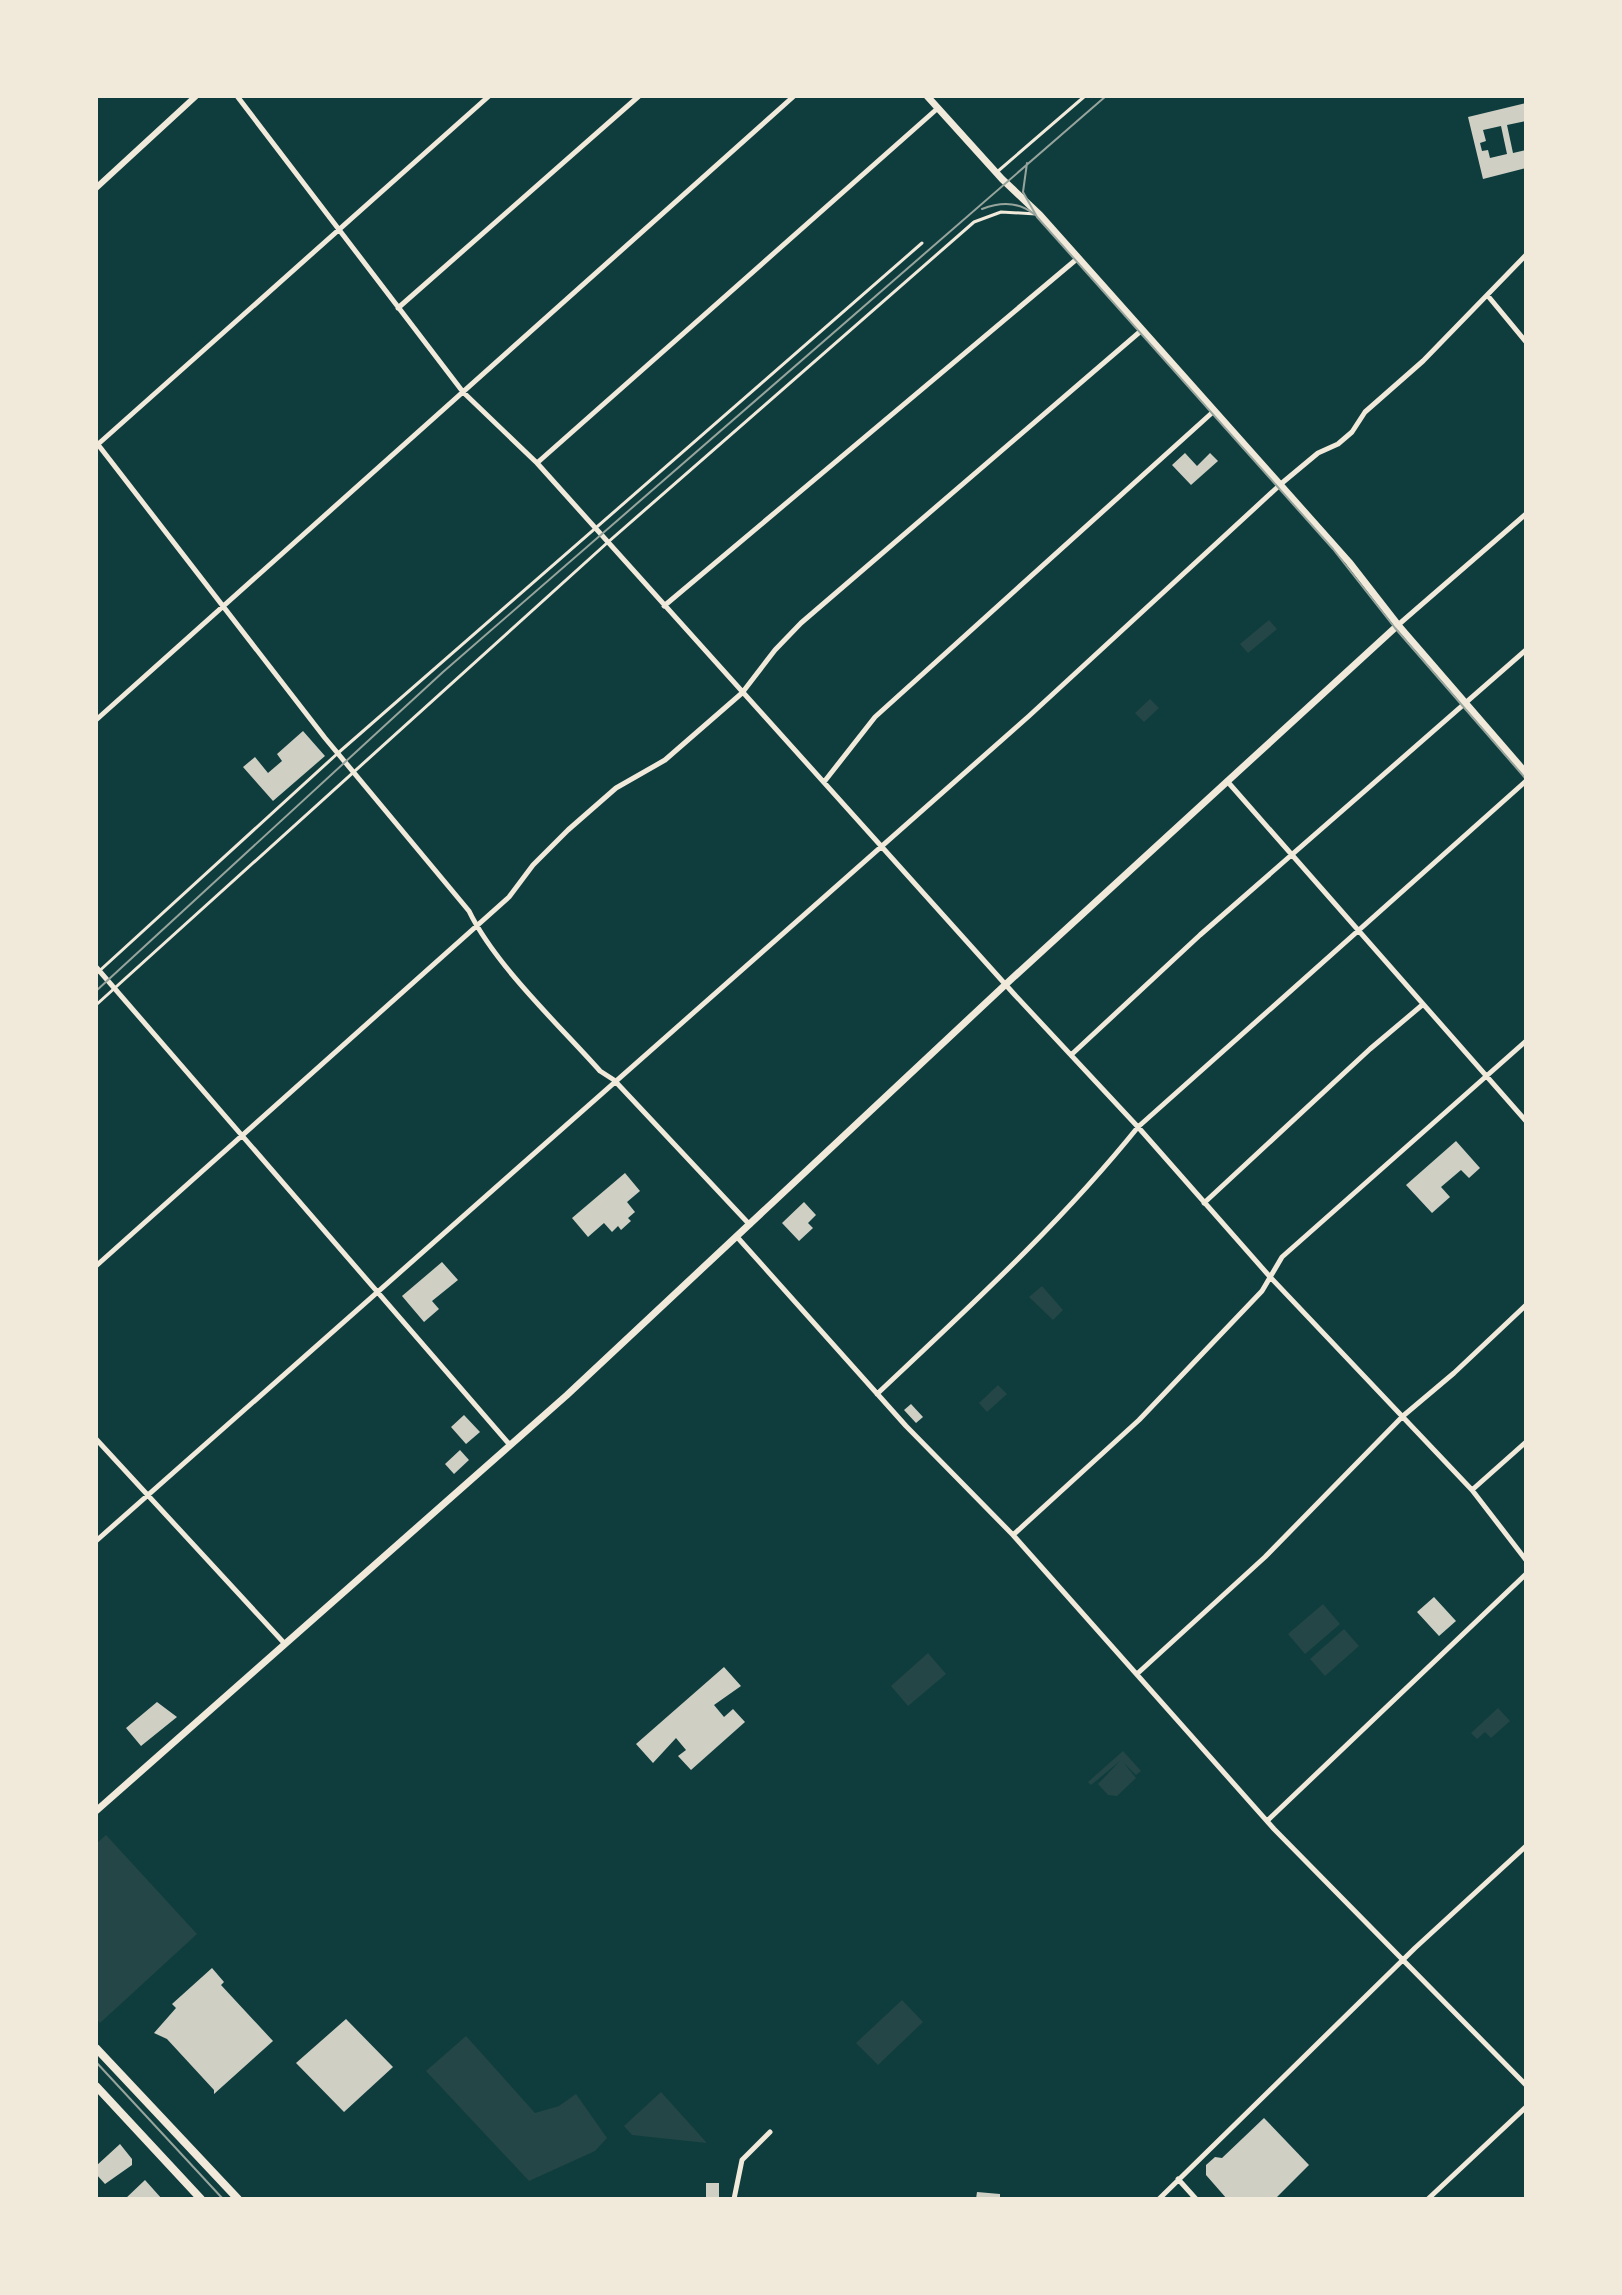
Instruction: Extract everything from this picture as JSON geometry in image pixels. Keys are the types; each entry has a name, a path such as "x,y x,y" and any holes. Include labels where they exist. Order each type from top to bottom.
{"main road":[{"path":"927,96 996,173 1040,215 1280,485 1526,773"},
{"path":"96,1811 510,1445 738,1238 1005,985 1398,625"},
{"path":"96,2048 238,2199"},
{"path":"96,2086 201,2199"}],"street":[{"path":"96,188 196,96"},
{"path":"237,96 463,392 537,463 1271,1278 1472,1490 1526,1560"},
{"path":"489,96 97,444 338,753 469,911 476,927 600,1071 614,1080 750,1226"},
{"path":"398,308 639,96"},
{"path":"96,720 794,96"},
{"path":"537,463 938,108"},
{"path":"96,1541 1029,716 1280,485 1318,453 1338,444 1352,432 1365,412 1423,361 1526,255"},
{"path":"664,606 1078,258"},
{"path":"1488,296 1526,342"},
{"path":"96,1266 509,897 533,865 568,830 616,788 665,760 742,693 775,650 801,623 1142,330"},
{"path":"824,782 875,717 1214,411"},
{"path":"1398,625 1526,514"},
{"path":"1071,1055 1526,650"},
{"path":"1227,781 1421,1006 1526,1121"},
{"path":"877,1394 997,1281 1101,1172 1138,1127 1526,781"},
{"path":"97,970 510,1445"},
{"path":"1204,1203 1370,1049 1421,1006"},
{"path":"1013,1535 1139,1420 1271,1278 1282,1257 1526,1041"},
{"path":"738,1238 877,1394 1013,1535 1267,1821 1526,2085"},
{"path":"1138,1673 1265,1557 1403,1416 1526,1305"},
{"path":"96,1439 285,1644"},
{"path":"1472,1490 1526,1442"},
{"path":"1267,1821 1526,1574"},
{"path":"1159,2199 1404,1959 1526,1846"},
{"path":"1428,2199 1526,2107"},
{"path":"734,2199 742,2160 770,2132"},
{"path":"1178,2179 1196,2199"}],"lane":[{"path":"996,173 1085,96"},
{"path":"96,1005 607,543 974,222 1001,212 1040,215"},
{"path":"97,970 593,528 922,243"}],"shaded area":[{"path":"1269,620 1277,629 1248,653 1240,644"},
{"path":"1150,699 1159,708 1144,722 1135,713"},
{"path":"1042,1286 1063,1310 1053,1320 1029,1297"},
{"path":"998,1385 1007,1394 987,1412 979,1403"},
{"path":"1323,1604 1340,1624 1305,1654 1288,1634"},
{"path":"1344,1629 1359,1646 1325,1676 1310,1659"},
{"path":"928,1653 946,1674 908,1706 891,1686"},
{"path":"1498,1708 1510,1721 1491,1738 1485,1732 1477,1739 1471,1733"},
{"path":"1123,1751 1141,1771 1136,1775 1123,1762 1136,1778 1117,1796 1108,1795 1098,1784 1120,1761 1091,1785 1088,1782"},
{"path":"106,1835 197,1934 100,2023 96,2018 96,1844"},
{"path":"902,2000 923,2022 878,2065 856,2043"},
{"path":"466,2036 535,2113 559,2106 576,2094 607,2138 595,2151 529,2181 426,2071"},
{"path":"661,2092 707,2143 632,2135 624,2126"}],"building":[{"path":"1526,103 1526,121 1507,125 1513,153 1526,150 1526,168 1483,179 1468,117","holes":["1501,126 1507,154 1490,158 1488,150 1482,151 1480,143 1486,141 1483,130"]},
{"path":"1185,453 1197,466 1210,453 1218,461 1191,485 1172,465"},
{"path":"303,731 325,756 273,801 243,767 255,757 268,773 282,761 277,754"},
{"path":"1456,1141 1480,1168 1469,1178 1461,1170 1441,1187 1450,1197 1432,1213 1406,1185"},
{"path":"625,1173 640,1191 627,1202 635,1212 628,1218 631,1221 621,1230 618,1226 612,1232 604,1223 588,1237 572,1218"},
{"path":"804,1202 816,1215 808,1223 813,1228 799,1241 782,1223"},
{"path":"442,1262 458,1280 432,1301 439,1309 424,1322 402,1296"},
{"path":"911,1404 923,1417 916,1423 904,1410"},
{"path":"464,1415 480,1432 466,1444 451,1427"},
{"path":"460,1450 469,1460 454,1474 445,1464"},
{"path":"1434,1597 1456,1621 1439,1636 1417,1612"},
{"path":"724,1667 741,1686 714,1705 724,1717 733,1709 745,1722 691,1770 678,1756 686,1750 676,1738 653,1763 636,1744"},
{"path":"157,1702 177,1717 141,1746 126,1728"},
{"path":"212,1968 224,1982 221,1985 273,2041 214,2094 214,2090 167,2039 154,2033 176,2008 172,2004"},
{"path":"346,2019 393,2067 344,2112 296,2063"},
{"path":"1264,2118 1309,2165 1275,2199 1227,2199 1206,2175 1206,2165 1215,2157 1222,2158"},
{"path":"120,2144 132,2159 132,2165 105,2184 96,2174 96,2166"},
{"path":"145,2180 162,2199 125,2199"},
{"path":"706,2183 719,2183 719,2198 706,2198"},
{"path":"977,2192 1000,2194 1000,2199 976,2199"}],"tram line":[{"path":"96,991 443,672 1106,96"},
{"path":"1027,163 1023,192 1037,217 1333,549 1395,628 1526,779"},
{"path":"982,209 1009,204 1034,214"},
{"path":"96,2062 223,2199"}]}
